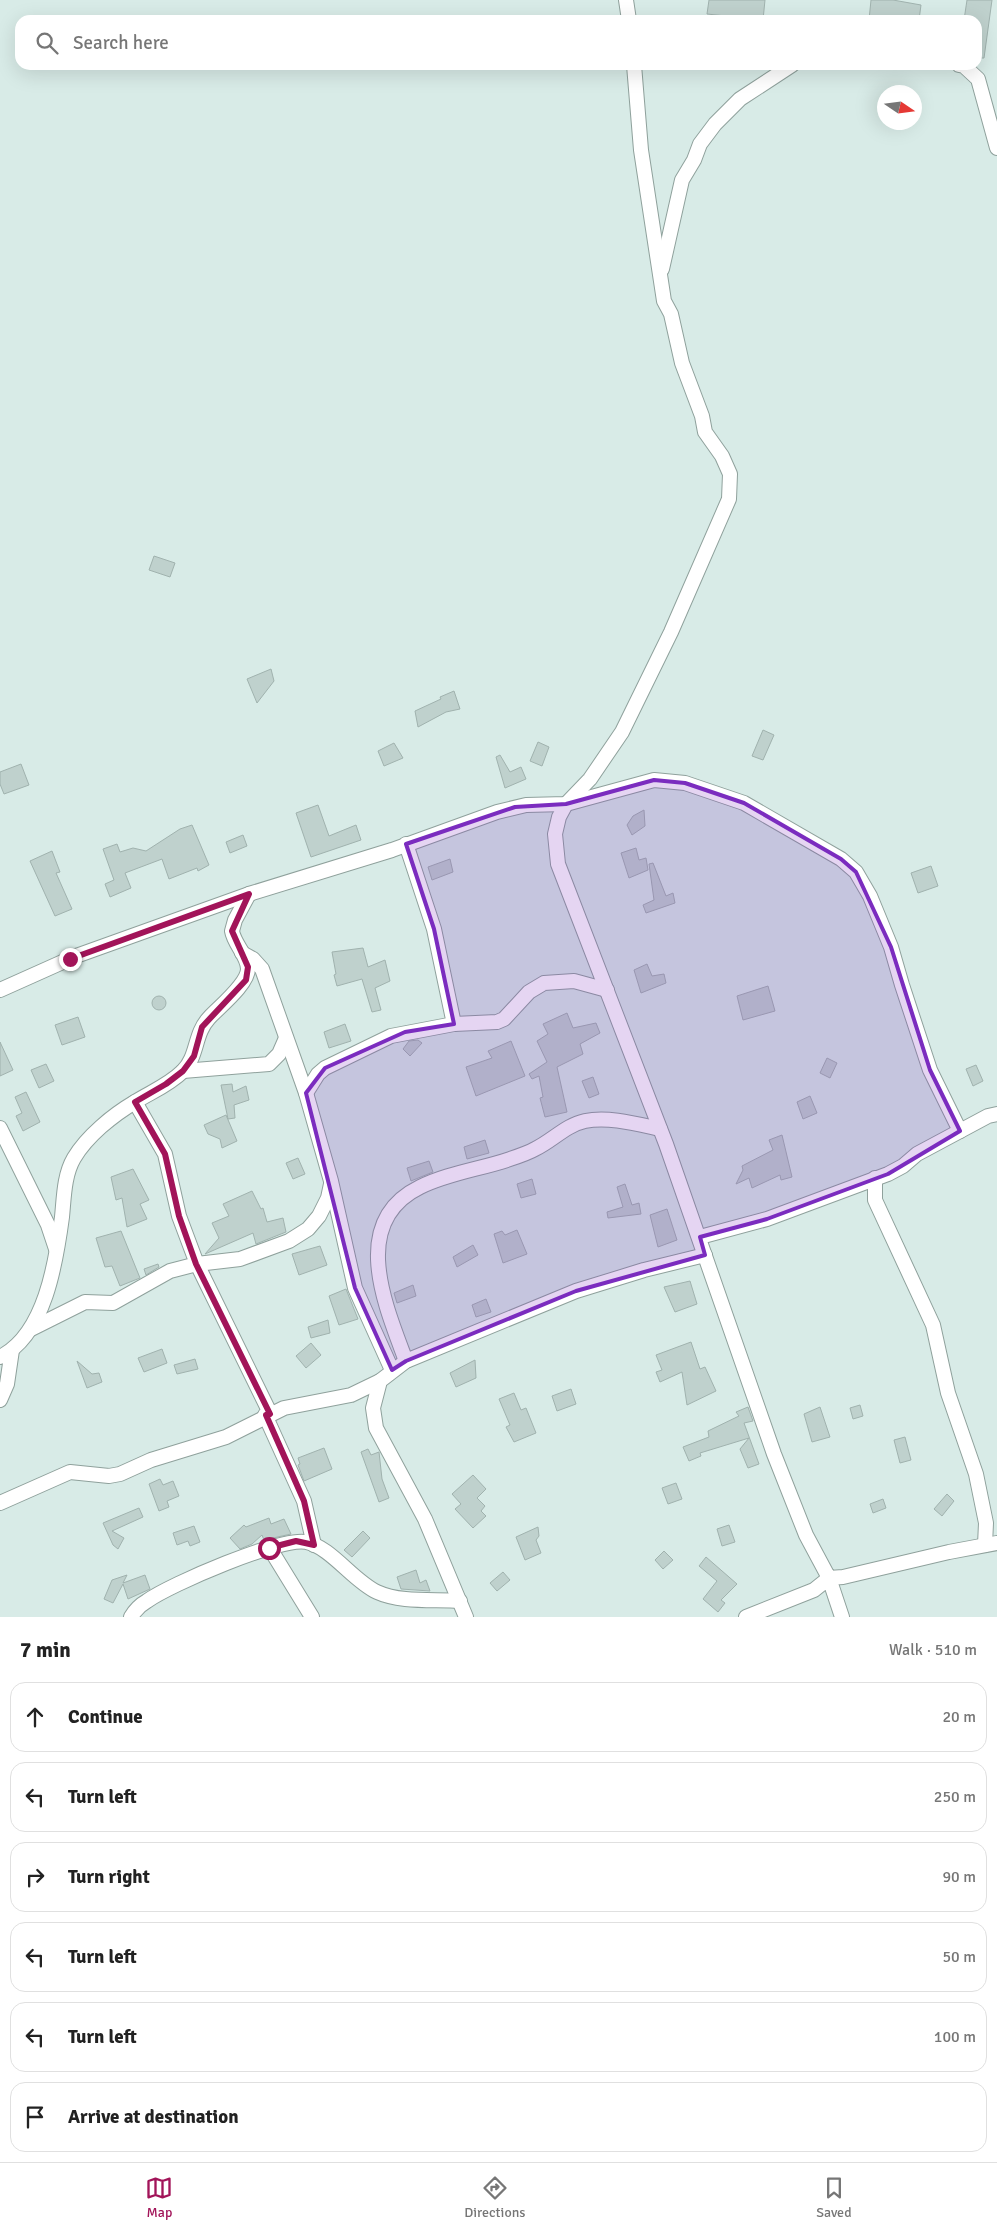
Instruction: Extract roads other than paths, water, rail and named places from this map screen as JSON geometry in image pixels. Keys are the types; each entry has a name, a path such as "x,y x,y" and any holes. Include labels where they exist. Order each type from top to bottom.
{"street":[{"path":"626,0 628,15"},
{"path":"634,70 641,150 664,300 671,314 682,363 702,416 705,432 722,456 730,474 729,499 671,632 622,732 590,779 566,804 559,817 554,834 558,864 700,1237 774,1454 806,1536 829,1578 842,1617"},
{"path":"660,277 682,180 694,160 700,144 715,124 740,99 784,70"},
{"path":"968,70 978,79 997,148"},
{"path":"0,990 76,956 249,894 515,807 566,804 654,780 685,783 744,803 841,858 856,872 870,896 892,947 902,985 930,1070 960,1131"},
{"path":"406,844 434,928 454,1024"},
{"path":"31,1329 50,1279 70,1164 77,1153 100,1129 135,1102 166,1084 183,1071 194,1056 202,1027 246,980 248,967 233,936 232,927 249,894"},
{"path":"241,953 253,959 262,969 306,1093 332,1181 356,1288 392,1370"},
{"path":"306,1093 318,1074 325,1068 378,1041 405,1032 454,1024 497,1022 504,1019 529,992 544,983 574,981 607,990"},
{"path":"183,1071 269,1064 279,1054 286,1038"},
{"path":"135,1102 165,1154 179,1216 196,1264 268,1414 304,1501 314,1545"},
{"path":"700,1237 767,1219 875,1178 903,1166 917,1154 997,1114"},
{"path":"406,1361 386,1308 377,1272 380,1240 386,1219 395,1205 419,1187 536,1149 557,1135 585,1121 634,1123 660,1129"},
{"path":"0,1128 48,1225 56,1250"},
{"path":"746,1617 814,1590 829,1578 843,1577 991,1544 976,1474 948,1393 933,1325 875,1200 875,1178"},
{"path":"0,1400 7,1384 6,1353 31,1329 85,1302 114,1304 170,1271 196,1264 240,1259 289,1242 308,1229 319,1216 328,1198 332,1181"},
{"path":"0,1503 70,1472 108,1476 120,1474 151,1460 226,1437 268,1414 284,1408 351,1395 380,1381 406,1361 576,1291 644,1270 705,1255"},
{"path":"380,1381 372,1408 376,1428 424,1519 466,1617"},
{"path":"131,1617 148,1600 164,1592 269,1548 296,1541 314,1545 361,1583 378,1593 395,1597 460,1601"},
{"path":"269,1548 312,1617"}]}
